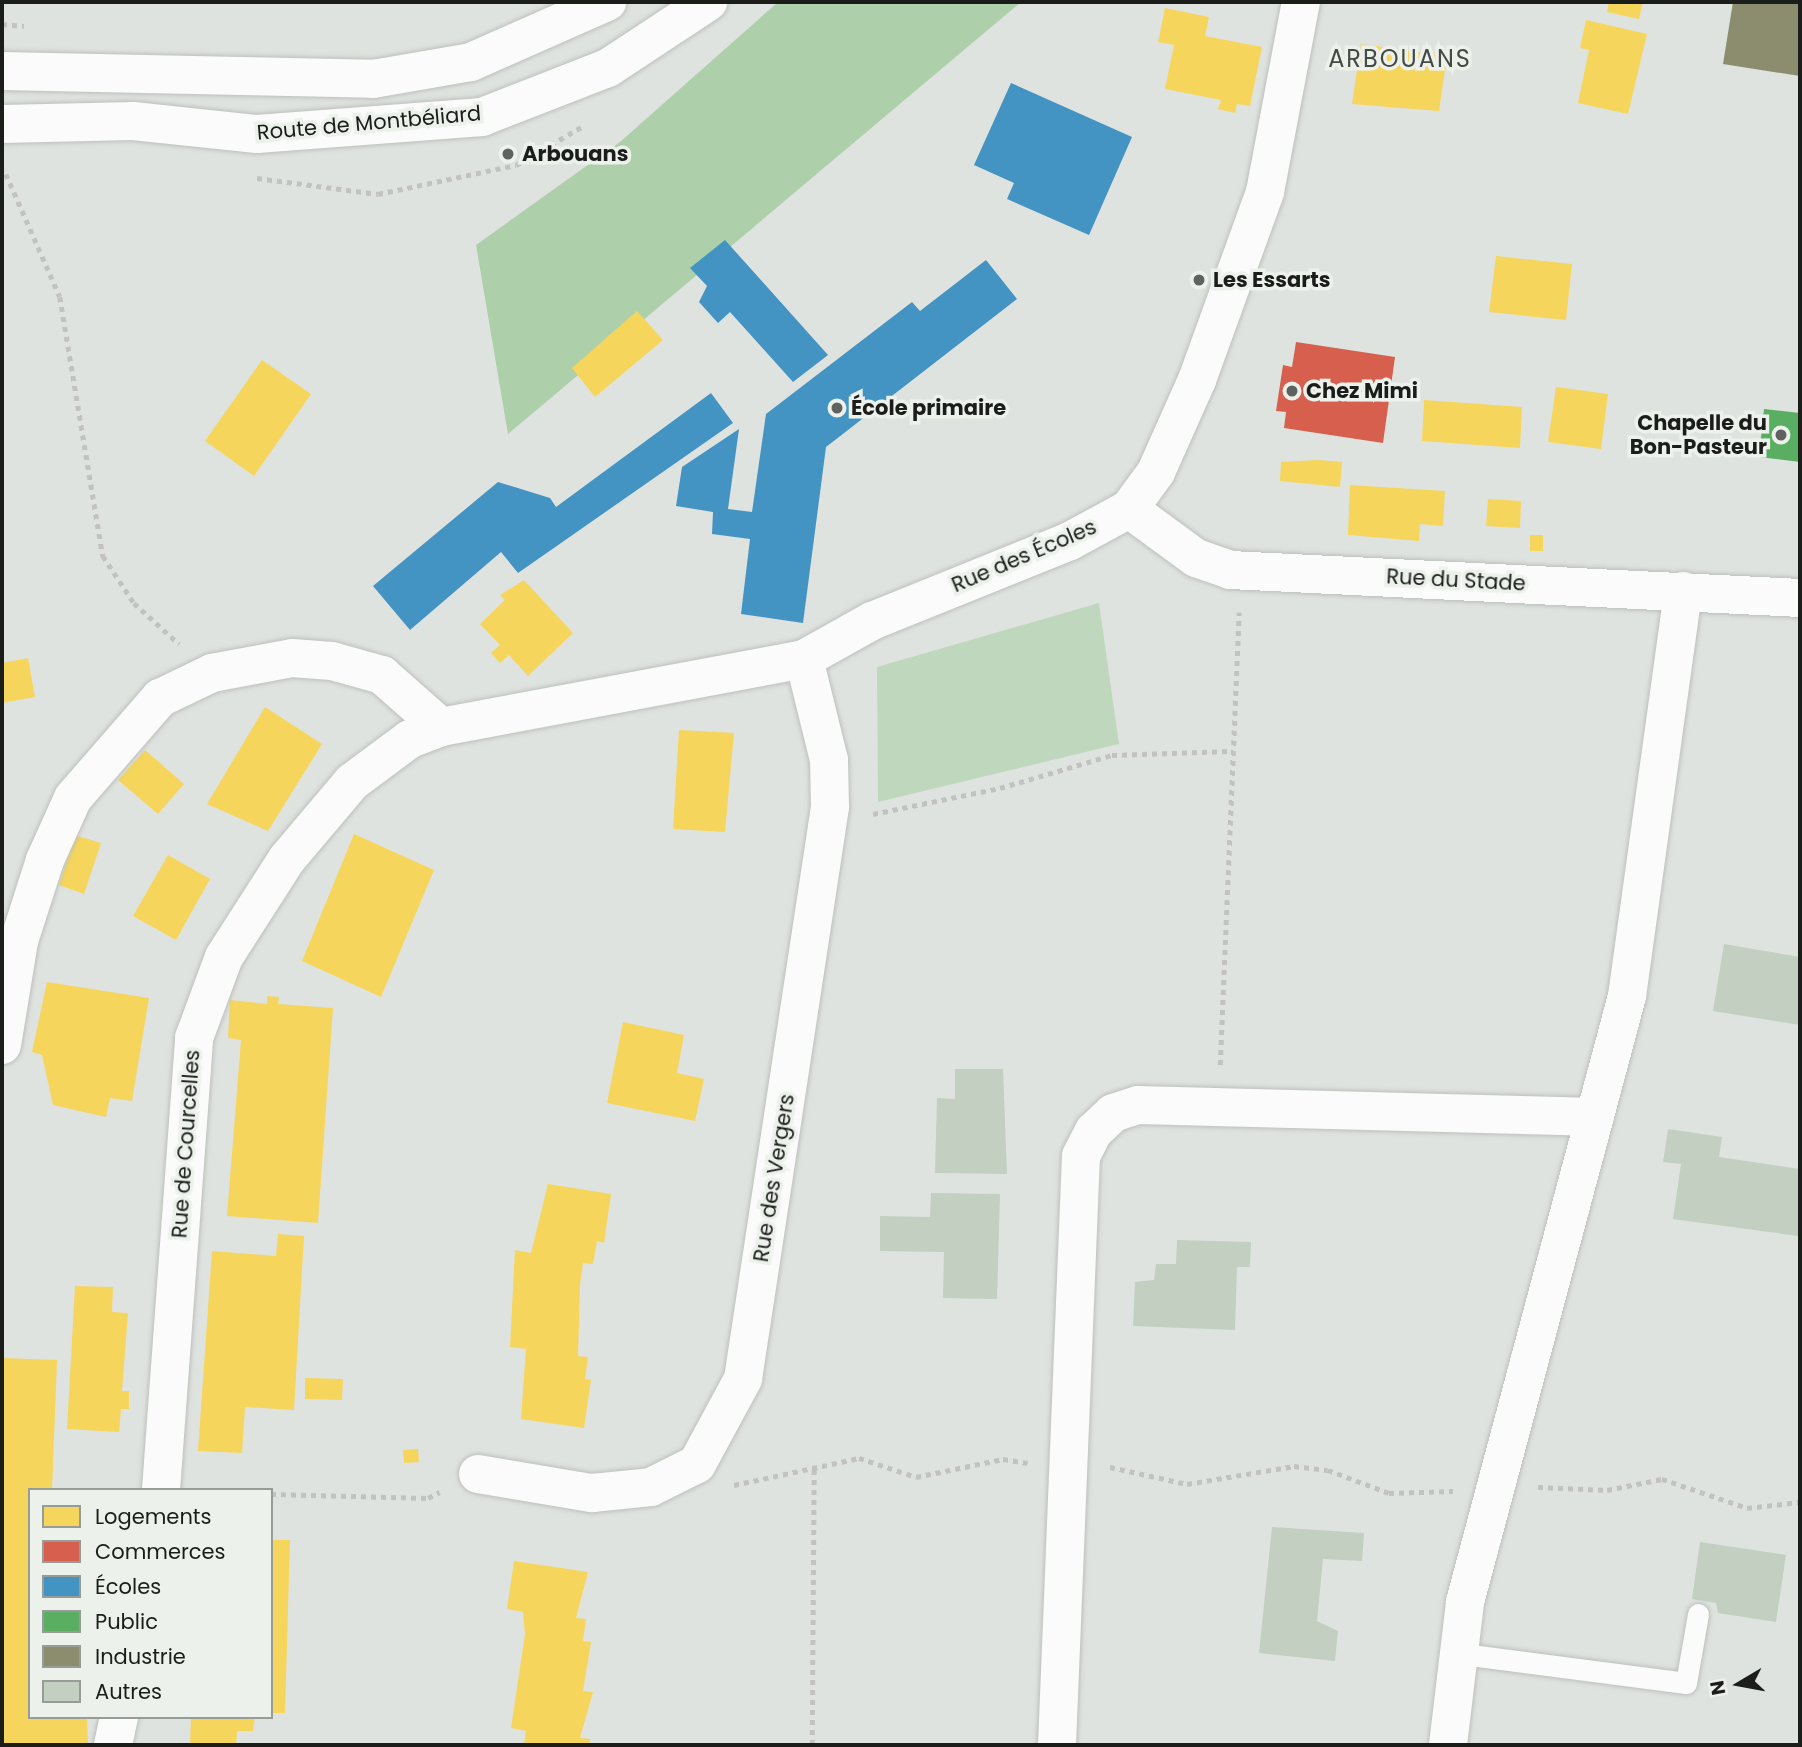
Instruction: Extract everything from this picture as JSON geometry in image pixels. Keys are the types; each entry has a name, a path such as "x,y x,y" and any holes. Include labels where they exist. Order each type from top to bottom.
{"street":[{"name":"Route de Montbéliard","path":"2,71 373,79 471,62 607,2"},
{"name":"Route de Montbéliard","path":"2,124 133,121 257,134 482,117 608,68 709,2"},
{"name":"Rue des Écoles","path":"441,727 804,659 872,621 1070,541 1129,509 1156,472 1197,380 1265,192 1301,2"},
{"name":"Rue du Stade","path":"1129,509 1196,558 1242,570 1800,598"},
{"path":"1448,1745 1455,1653 1627,996 1683,591"},
{"path":"2,1045 10,937 74,798 160,698 212,673 292,658 332,661 382,675 441,727"},
{"name":"Rue des Vergers","path":"697,1464 743,1379 828,826 829,760 804,659"},
{"name":"Rue de Courcelles","path":"161,1488 194,1038 224,957 287,859 352,782 410,739 441,727"},
{"path":"1057,1745 1082,1156 1094,1131 1113,1113 1138,1105 1595,1117"},
{"path":"478,1474 592,1493 651,1487 697,1464"},
{"path":"113,1745 120,1719"}],"lane":[{"path":"1455,1653 1686,1683 1698,1614"}],"path":[{"path":"6,174 60,297 103,556 134,603 212,673"},
{"path":"1219,1108 1230,751 1242,570"},
{"path":"828,826 1000,788 1112,754 1230,751"},
{"path":"697,1464 732,1485 859,1458 916,1477 940,1477 1003,1459 1071,1464 1187,1484 1294,1466 1328,1470 1389,1493 1497,1488 1606,1490 1662,1479 1747,1508 1800,1502"},
{"path":"812,1745 814,1468"},
{"path":"273,1494 428,1498 478,1474"}],"green space":[{"path":"778,2 1021,2 508,434 476,245 620,142"},
{"path":"1099,603 1119,744 878,802 877,667"}],"building: Logements":[{"path":"1609,2 1643,2 1639,19 1607,12"},
{"path":"1165,8 1209,17 1205,36 1262,47 1250,106 1237,104 1235,113 1218,109 1221,100 1165,89 1174,45 1158,42"},
{"path":"1586,20 1647,34 1628,114 1578,103 1589,50 1580,48"},
{"path":"1361,44 1447,56 1439,111 1352,104"},
{"path":"1496,256 1572,264 1566,320 1489,312"},
{"path":"637,311 663,340 595,397 572,368"},
{"path":"262,360 311,394 254,476 205,441"},
{"path":"1556,387 1608,394 1601,449 1548,442"},
{"path":"1424,400 1522,407 1520,448 1422,441"},
{"path":"1281,462 1342,462 1340,487 1280,481"},
{"path":"1350,485 1445,491 1443,526 1420,524 1419,541 1348,535"},
{"path":"1488,499 1521,501 1520,528 1486,526"},
{"path":"1530,535 1543,535 1543,551 1530,551"},
{"path":"524,580 573,633 528,676 509,655 500,663 491,653 500,645 480,624 505,600 500,595"},
{"path":"28,658 35,697 2,703 2,663"},
{"path":"265,707 322,744 268,831 207,804"},
{"path":"679,730 734,733 725,832 673,829"},
{"path":"145,750 184,784 158,814 118,780"},
{"path":"354,834 434,870 381,997 302,961"},
{"path":"75,835 101,843 84,894 59,885"},
{"path":"168,855 210,879 176,940 133,916"},
{"path":"47,982 149,998 132,1101 110,1098 106,1117 53,1105 42,1055 32,1052"},
{"path":"267,996 279,997 278,1004 333,1008 318,1223 227,1216 241,1040 228,1038 230,1000 267,1004"},
{"path":"623,1022 684,1035 677,1073 704,1079 695,1121 607,1103"},
{"path":"548,1184 611,1194 604,1243 597,1241 593,1264 583,1263 580,1284 578,1356 588,1357 585,1379 591,1380 584,1428 521,1419 526,1349 510,1347 515,1250 531,1253"},
{"path":"278,1234 304,1236 294,1410 245,1407 242,1453 198,1451 212,1251 276,1256"},
{"path":"75,1286 113,1287 112,1312 128,1313 122,1391 129,1391 129,1409 121,1409 119,1432 67,1429"},
{"path":"2,1358 57,1360 52,1488 28,1488 28,1719 87,1719 88,1745 2,1745"},
{"path":"305,1378 343,1379 342,1400 305,1399"},
{"path":"418,1449 419,1462 404,1463 403,1450"},
{"path":"273,1540 290,1540 285,1713 273,1713"},
{"path":"514,1561 588,1572 576,1618 586,1619 583,1641 591,1642 583,1691 593,1692 580,1738 590,1739 589,1745 524,1745 526,1731 511,1728 525,1634 523,1612 507,1609"},
{"path":"191,1719 255,1719 253,1731 237,1731 236,1745 190,1745"}],"building: Commerces":[{"path":"1296,342 1395,357 1383,443 1284,428 1286,412 1276,411 1283,365 1292,367"}],"building: Écoles":[{"path":"1011,83 1132,137 1089,235 1007,199 1014,183 974,165"},
{"path":"725,240 828,355 793,382 730,312 718,323 699,302 707,286 690,268"},
{"path":"986,260 1017,299 826,447 803,623 741,614 750,539 712,534 713,512 676,506 682,467 739,429 728,509 752,512 766,414 912,302 920,311"},
{"path":"711,393 733,423 518,573 501,552 410,630 373,586 498,482 550,498 556,507"}],"building: Public":[{"name":"Chapelle du Bon-Pasteur","path":"1764,409 1800,413 1800,462 1759,457"}],"building: Industrie":[{"path":"1733,2 1800,2 1800,76 1723,64"}],"building: Autres":[{"path":"1724,944 1800,957 1800,1025 1713,1011"},
{"path":"955,1069 1003,1069 1007,1174 935,1173 937,1098 955,1099"},
{"path":"1668,1129 1722,1137 1719,1157 1800,1169 1798,1236 1673,1219 1681,1164 1663,1162"},
{"path":"931,1193 1000,1194 997,1299 943,1298 944,1252 880,1251 880,1216 930,1217"},
{"path":"1177,1240 1251,1242 1250,1267 1237,1267 1235,1330 1133,1326 1135,1282 1154,1280 1156,1264 1176,1264"},
{"path":"1272,1527 1364,1533 1362,1561 1323,1559 1317,1621 1338,1631 1335,1661 1259,1653"},
{"path":"1700,1542 1786,1555 1776,1622 1718,1613 1716,1603 1692,1599"}],"place":[{"name":"Arbouans","path":"508,154"},
{"name":"Les Essarts","path":"1199,280"},
{"name":"Chez Mimi","path":"1292,391"},
{"name":"École primaire","path":"837,408"},
{"name":"Chapelle du Bon-Pasteur","path":"1781,435"}],"district":[{"name":"ARBOUANS","path":"1400,59"}]}
